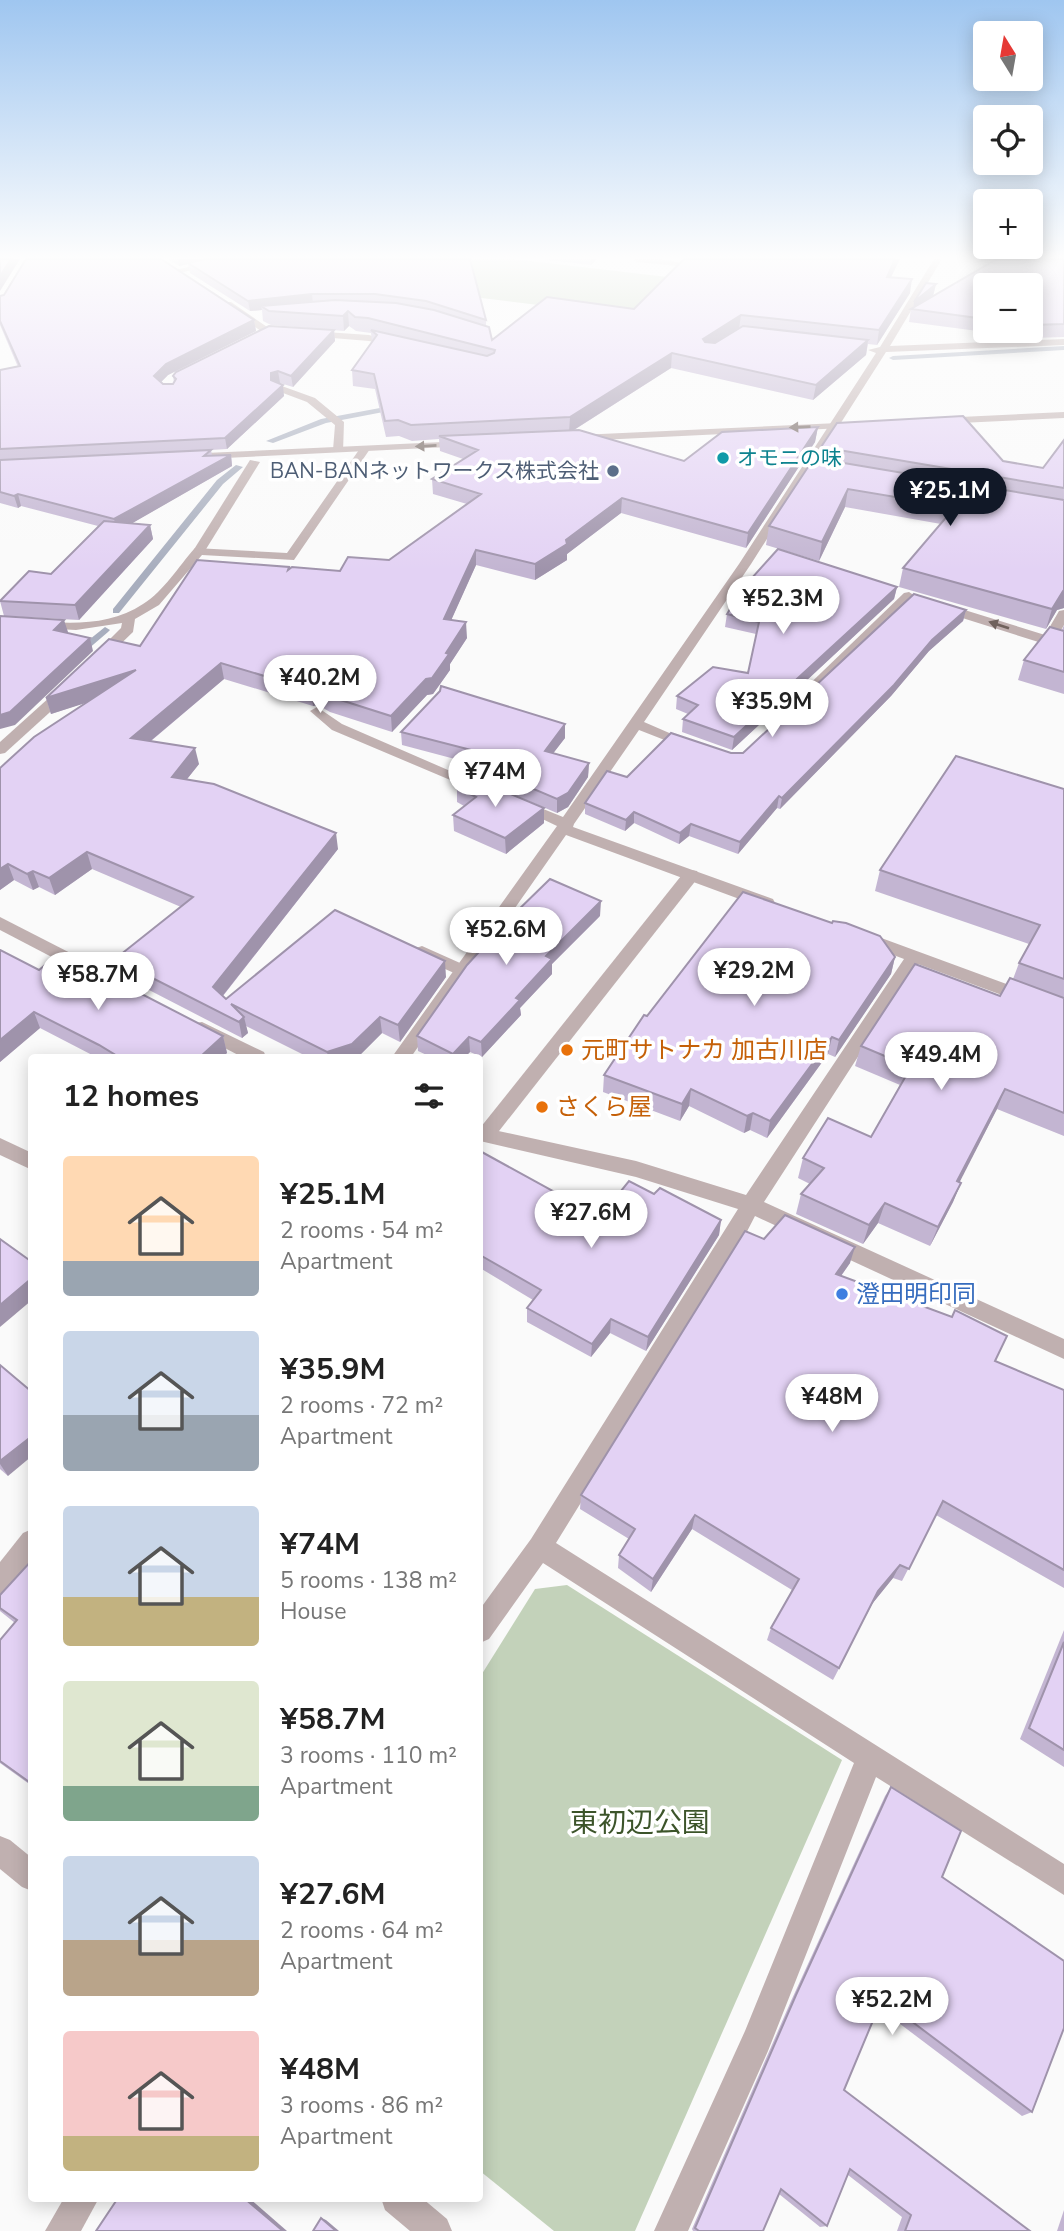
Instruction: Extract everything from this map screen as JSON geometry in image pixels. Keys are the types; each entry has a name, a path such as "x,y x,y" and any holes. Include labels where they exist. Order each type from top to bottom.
{"street":[{"path":"403,1054 761,550 812,470 832,426 875,363"},
{"path":"279,388 311,400 340,424 339,450"},
{"path":"924,422 1064,415"},
{"path":"570,439 871,424"},
{"path":"190,457 475,443"},
{"path":"198,551 290,557 365,449"},
{"path":"0,622 68,627 93,625 129,617 149,606 198,551 254,462"},
{"path":"793,707 915,598 1064,646"},
{"path":"1048,641 1064,614"},
{"path":"0,750 128,629 129,617"},
{"path":"317,711 337,727 566,827 783,908"},
{"path":"635,724 710,751"},
{"path":"383,748 402,735"},
{"path":"483,1133 691,875"},
{"path":"0,923 134,993"},
{"path":"848,932 1064,1012"},
{"path":"400,942 463,971"},
{"path":"483,1626 540,1547 733,1239 751,1205 914,957"},
{"path":"183,1019 251,1054"},
{"path":"483,1134 636,1169 751,1205 1064,1349"},
{"path":"0,1146 28,1160"},
{"path":"0,1582 28,1546"},
{"path":"540,1547 1064,1881"},
{"path":"671,2231 757,2040 870,1758"},
{"path":"0,1850 28,1874"},
{"path":"62,2231 80,2202"},
{"path":"402,2202 435,2231"}],"green space":[{"name":"東初辺公園","path":"567,1585 842,1760 635,2231 554,2231 483,2173 483,1672 535,1589"}],"building":[{"path":"19,363 168,363 154,376 163,384 173,384 176,372 194,363 303,363 291,376 278,371 271,373 271,380 283,385 225,438 0,449 0,370 20,366"},
{"path":"357,363 656,363 570,417 411,425 398,420 385,421 374,374 352,370"},
{"path":"718,363 841,363 816,385"},
{"path":"963,416 1003,461 1043,468 1064,440 1064,488 821,447 837,423"},
{"path":"818,427 748,533 622,498 566,540 567,544 535,564 476,550 444,619 466,622 432,678 426,679 391,716 328,696 316,689 311,690 221,663 131,738 195,748 172,777 214,784 336,833 213,987 226,999 335,910 445,961 398,1025 380,1017 352,1044 327,1052 231,1004 244,1017 239,1022 115,959 193,897 87,852 49,878 33,871 27,874 8,864 0,869 0,768 34,737 136,670 46,698 109,639 140,646 197,560 289,567 288,570 292,567 340,571 348,557 389,560 481,494 432,479 478,450 439,436 579,430 684,461 722,432"},
{"path":"211,450 204,456 231,455 114,519 18,494 14,496 0,492 0,460"},
{"path":"814,458 1064,500 1064,590 1052,609 903,568 955,507 848,489 822,542 769,526"},
{"path":"104,521 150,525 75,605 0,601 29,571 51,574"},
{"path":"778,549 897,587 734,737 683,719 698,705 677,696 713,667 748,673 759,622 727,614 742,589"},
{"path":"914,594 966,610 932,640 894,685 782,798 779,796 740,842 691,824 680,833 634,812 626,820 585,803 607,771 627,777 671,733 731,753 743,753"},
{"path":"0,616 64,620 54,630 90,638 10,712 0,715"},
{"path":"1050,627 1064,631 1064,672 1024,660"},
{"path":"441,686 565,724 545,751 589,763 568,793 557,799 484,768 488,765 470,760 479,752 401,732 440,691"},
{"path":"956,756 1064,789 1064,979 1019,963 1040,925 880,870"},
{"path":"470,777 544,808 505,838 453,815 476,797 457,787"},
{"path":"550,879 601,901 546,956 552,959 516,998 520,1000 481,1042 469,1037 453,1054 417,1036 467,965"},
{"path":"743,892 832,923 846,923 880,936 895,957 839,1040 832,1037 770,1121 753,1113 747,1116 691,1089 682,1104 604,1075 644,1015 647,1016"},
{"path":"0,950 39,970 51,960 90,979 99,972 223,1036 203,1054 114,1054 34,1012 0,1040"},
{"path":"915,964 1000,996 1010,978 1064,998 1064,1113 1005,1089 957,1181 961,1183 938,1227 885,1203 869,1225 801,1194 824,1168 803,1158 828,1118 871,1137 911,1067 861,1046"},
{"path":"483,1153 600,1217 629,1181 654,1194 660,1188 721,1220 648,1337 611,1319 592,1344 527,1308 541,1290 483,1257"},
{"path":"785,1215 855,1247 836,1274 952,1317 955,1310 1007,1336 995,1361 1064,1390 1064,1570 943,1501 909,1569 900,1565 878,1591 839,1668 771,1628 799,1579 695,1515 653,1579 619,1555 635,1529 581,1495 745,1231 764,1239"},
{"path":"0,1239 28,1259 28,1281 0,1305"},
{"path":"0,1365 28,1389 28,1439 0,1461"},
{"path":"28,1564 28,1781 0,1761 0,1640 17,1620 0,1608 0,1595"},
{"path":"1064,1642 1064,1750 1029,1728"},
{"path":"891,1787 961,1831 942,1877 1064,1961 1064,2028 1032,2112 882,1999 844,2090 1030,2231 905,2231 911,2215 850,2169 827,2226 781,2189 763,2231 699,2231 695,2228 796,1995"},
{"path":"115,2202 249,2202 283,2231 96,2231"},
{"path":"321,2218 336,2231 313,2231"}],"waterway":[{"path":"270,441 324,421 396,407"},
{"path":"116,611 220,482 239,467"},
{"path":"77,654 105,630"}],"place":[{"name":"オモニの味","path":"723,458"},
{"name":"BAN-BANネットワークス株式会社","path":"613,471"},
{"name":"元町サトナカ 加古川店","path":"567,1050"},
{"name":"さくら屋","path":"542,1107"},
{"name":"澄田明印同","path":"842,1294"}]}
